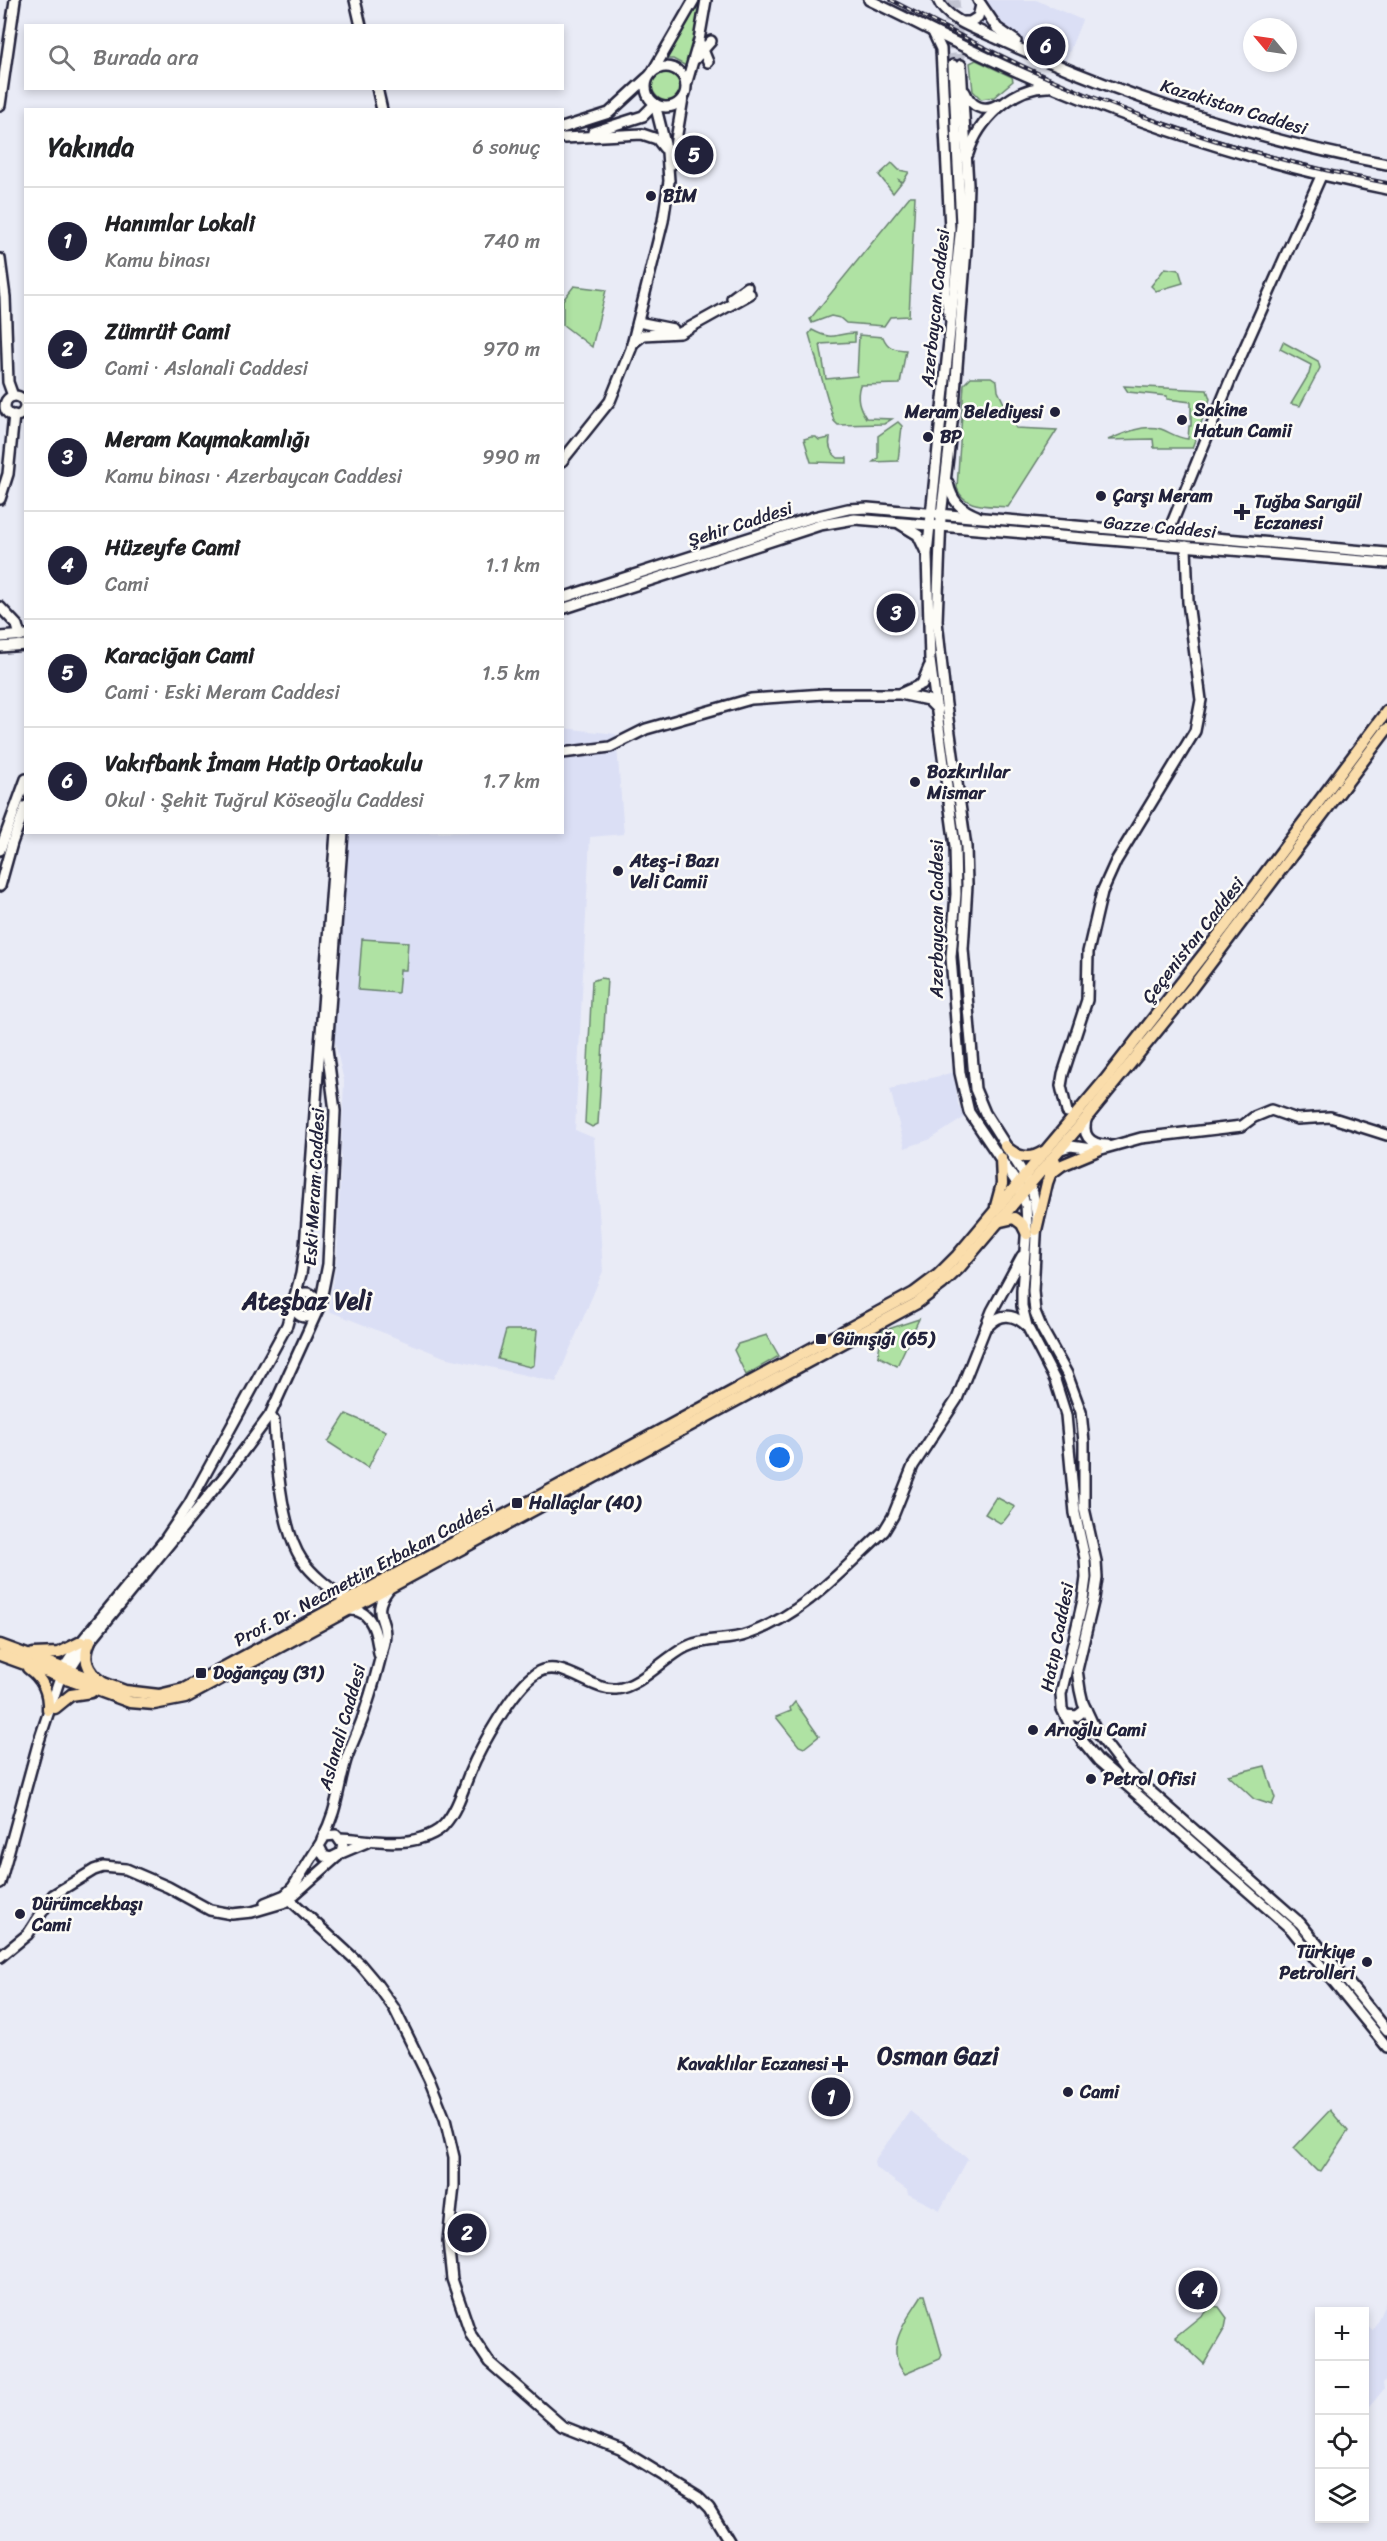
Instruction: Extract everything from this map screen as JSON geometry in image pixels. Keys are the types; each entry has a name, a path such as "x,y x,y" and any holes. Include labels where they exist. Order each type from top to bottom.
{"main road":[{"path":"0,105 15,0"},
{"path":"355,0 361,24"},
{"path":"669,181 667,152 655,104 646,91 651,74 694,0"},
{"path":"564,458 610,400 632,344 663,221 683,98 699,40 706,0"},
{"path":"869,0 1053,87 1201,142 1321,176 1387,189"},
{"path":"938,0 946,12 964,22 1074,71"},
{"path":"964,22 970,22 978,17 979,3"},
{"path":"979,3 997,28 1006,35 1074,71"},
{"path":"931,30 937,37 941,49 950,228 945,293 952,327"},
{"path":"699,40 708,62"},
{"path":"693,60 711,41"},
{"name":"Azerbaycan Caddesi","path":"1022,1290 1036,1209 1005,1146 985,1113 975,1089 963,949 967,885 966,847 937,621 936,520 935,483 952,327 961,202 957,65 964,87 966,249 947,473 936,520 927,554 930,660 955,846 956,887 951,957 960,1073 969,1112 1001,1158 1024,1185"},
{"path":"564,135 609,113 651,74 664,67 675,69 684,77 686,85"},
{"path":"964,87 971,103 980,108 990,109 1020,89 1022,81 1015,70"},
{"name":"Kazakistan Caddesi","path":"1074,71 1239,128 1387,164"},
{"path":"966,162 976,135 993,114 1028,90 1053,87"},
{"path":"377,90 382,108"},
{"path":"655,104 670,107 683,98"},
{"path":"564,135 616,126 648,113 655,104"},
{"path":"564,135 642,134 657,139 667,152"},
{"path":"1168,533 1229,383 1321,176"},
{"path":"0,259 5,297 8,382 13,396 8,399 5,407 7,412 14,415 8,474 0,499"},
{"path":"632,344 643,335 680,333 748,291 681,328 671,329 638,322"},
{"path":"947,473 950,489 959,506 969,513 991,519"},
{"path":"902,512 917,509 927,503 935,483"},
{"name":"Şehir Caddesi","path":"564,597 828,513 868,508 902,512 936,520"},
{"name":"Şehir Caddesi","path":"564,608 820,525 855,519 936,520"},
{"name":"Gazze Caddesi","path":"936,520 991,519 1387,553"},
{"name":"Gazze Caddesi","path":"936,520 1186,546 1387,563"},
{"path":"891,521 918,535 927,554"},
{"path":"1066,1112 1061,1086 1087,1000 1088,952 1102,892 1116,861 1195,731 1201,700 1188,602 1186,546"},
{"path":"0,608 23,636 0,637"},
{"path":"0,647 24,645"},
{"path":"900,694 922,684 928,672 930,660"},
{"path":"564,753 610,747 646,729 751,699 824,694 900,694 928,700 938,710"},
{"name":"Çeçenistan Caddesi","path":"1024,1185 1056,1148 1387,711"},
{"name":"Çeçenistan Caddesi","path":"1056,1148 1087,1117 1226,944 1387,729"},
{"path":"0,850 24,784"},
{"path":"0,886 24,811"},
{"name":"Eski Meram Caddesi","path":"0,1883 64,1674 85,1642 177,1522 287,1325 305,1247 336,834"},
{"name":"Eski Meram Caddesi","path":"85,1642 238,1459 270,1415 320,1305 328,1264 335,1111 327,1049 343,834"},
{"path":"1050,1175 1062,1165 1112,1145 1141,1138 1242,1126 1254,1117 1271,1110 1298,1119 1330,1118 1387,1135"},
{"path":"1087,1117 1085,1131 1088,1139 1099,1145 1112,1145"},
{"path":"1005,1146 1013,1153 1024,1157 1071,1146 1098,1150"},
{"path":"372,1840 331,1858 324,1856 321,1842 328,1835 400,1842 419,1839 444,1826 472,1765 499,1719 526,1682 536,1673 547,1669 557,1669 603,1687 616,1689 632,1684 686,1647 706,1640 745,1636 777,1622 803,1605 884,1531 893,1516 913,1466 957,1399 986,1328 1030,1236 1050,1175 1056,1148"},
{"path":"1001,1158 1002,1189 994,1220 1014,1218 1022,1224 1030,1236"},
{"name":"Prof. Dr. Necmettin Erbakan Caddesi","path":"0,1645 20,1657 64,1674 116,1689 159,1695 184,1689 349,1605 388,1590 906,1310 950,1277 1024,1185"},
{"name":"Prof. Dr. Necmettin Erbakan Caddesi","path":"64,1674 100,1692 143,1704 165,1703 185,1698 349,1605 899,1303 938,1275 994,1220"},
{"name":"Azerbaycan Caddesi","path":"1030,1236 1033,1291"},
{"name":"Hatıp Caddesi","path":"1022,1290 1027,1326 1055,1380 1066,1415 1075,1513 1085,1558 1086,1578 1083,1600 1061,1695 1062,1709 1082,1742 1118,1778 1291,1929 1387,2047"},
{"name":"Hatıp Caddesi","path":"1033,1291 1038,1321 1076,1394 1083,1432 1084,1508 1096,1561 1097,1578 1077,1670 1082,1698 1096,1731 1110,1752 1131,1774 1300,1923 1387,2030"},
{"path":"986,1328 997,1318 1006,1315 1016,1317 1027,1326"},
{"path":"238,1459 226,1457 224,1448 247,1406 253,1388"},
{"name":"Aslanali Caddesi","path":"270,1415 274,1421 280,1488 288,1526 301,1559 321,1581 370,1620 379,1656"},
{"name":"Aslanali Caddesi","path":"287,1898 321,1842 336,1808 344,1768 363,1718 385,1636 378,1610 388,1590"},
{"path":"20,1657 55,1654 85,1642 88,1668 96,1677 116,1689"},
{"name":"Prof. Dr. Necmettin Erbakan Caddesi","path":"0,1655 20,1657"},
{"path":"20,1657 41,1680 52,1709 77,1692 100,1692"},
{"path":"1061,1695 1076,1695 1082,1698"},
{"path":"1065,1715 1077,1716 1086,1708"},
{"path":"1082,1742 1084,1730 1088,1728 1096,1731"},
{"name":"Aslanali Caddesi","path":"336,1808 339,1837"},
{"path":"0,1957 28,1934 53,1895 94,1870 113,1866 136,1873 210,1910 231,1914 287,1898 340,1855 343,1845 339,1837"},
{"path":"287,1898 360,1964 381,1989 394,2008 429,2079 445,2119 453,2157 454,2186 448,2241 452,2279 471,2335 489,2362 562,2426 620,2449 698,2497 709,2508 729,2541"}],"shaded area":[{"path":"974,0 1036,0 1082,20 1064,65 976,27 971,20"},
{"path":"564,728 616,734 624,834 590,837 575,1130 594,1138 603,1271 556,1382 444,1357 329,1311 337,1256 344,1081 332,1030 349,834 564,834"},
{"path":"954,1072 958,1104 965,1117 931,1139 905,1148 890,1089"},
{"path":"910,2111 968,2159 940,2210 908,2194 907,2190 875,2167 874,2161"},
{"path":"1387,2300 1387,2378 1383,2383 1384,2389 1369,2407 1369,2327 1373,2330"}],"green space":[{"path":"700,0 703,0 690,68 673,59 666,59"},
{"path":"976,60 1012,77 1013,81 994,97 981,99 973,91 970,63"},
{"path":"668,69 679,74 684,85 679,96 668,101 657,96 652,85 657,74"},
{"path":"892,163 899,170 909,172 903,182 899,180 901,183 893,193 879,175"},
{"path":"910,196 915,196 909,316 890,317 884,326 846,323 840,318 831,316 812,323 810,319"},
{"path":"1165,268 1179,270 1183,283 1156,291 1151,286"},
{"path":"574,286 606,290 592,347 564,326 564,299"},
{"path":"812,330 825,336 855,333 855,342 820,344 826,379 857,376 859,335 883,337 892,348 906,350 900,384 860,385 858,394 866,418 892,419 884,424 838,425 834,421 809,334"},
{"path":"1283,342 1318,361 1320,368 1300,406 1291,404 1309,374 1311,365 1280,349"},
{"path":"971,377 991,377 997,381 998,391 1016,428 1057,430 1008,507 971,503 960,495 957,488 964,384"},
{"path":"1124,386 1207,390 1210,399 1192,448 1154,448 1153,439 1108,440 1134,430 1147,428 1161,429 1188,439 1189,426 1191,426 1191,402 1167,399 1167,396 1128,392"},
{"path":"898,422 902,426 898,461 873,462 878,458 878,436"},
{"path":"811,437 819,440 830,438 829,444 832,452 838,458 847,458 847,463 811,462 804,439"},
{"path":"362,939 408,942 406,970 400,970 398,993 358,990"},
{"path":"600,978 607,979 598,1124 592,1127 585,1123 592,981"},
{"path":"919,1319 897,1366 878,1356 882,1331"},
{"path":"506,1330 537,1330 534,1365 530,1367 498,1359"},
{"path":"767,1335 779,1356 746,1375 734,1350 738,1344"},
{"path":"346,1414 386,1431 368,1468 328,1442"},
{"path":"996,1497 1015,1507 1000,1523 985,1514"},
{"path":"795,1702 819,1736 804,1748 799,1746 776,1717 791,1711 790,1708"},
{"path":"1265,1766 1275,1798 1272,1805 1254,1799 1228,1775"},
{"path":"1330,2110 1348,2131 1321,2172 1317,2171 1294,2148"},
{"path":"922,2295 925,2295 942,2355 940,2359 905,2374 896,2354 897,2344 904,2323"},
{"path":"1213,2306 1219,2307 1227,2318 1225,2328 1204,2364 1175,2337"}],"tunnel":[{"path":"947,0 953,65"},
{"path":"955,0 961,65"}],"railway":[{"path":"891,0 1031,70 1132,112 1259,153 1387,183"}],"place":[{"name":"Vakıfbank İmam Hatip Ortaokulu","path":"1046,46"},
{"name":"Karaciğan Cami","path":"694,155"},
{"name":"BİM","path":"651,196"},
{"name":"Meram Belediyesi","path":"1055,412"},
{"name":"Sakine Hatun Camii","path":"1182,420"},
{"name":"BP","path":"928,437"},
{"name":"Çarşı Meram","path":"1101,496"},
{"name":"Tuğba Sarıgül Eczanesi","path":"1242,512"},
{"name":"Meram Kaymakamlığı","path":"896,613"},
{"name":"Bozkırlılar Mismar","path":"915,782"},
{"name":"Ateş-i Bazı Veli Camii","path":"618,871"},
{"name":"Günışığı (65)","path":"821,1339"},
{"name":"Hallaçlar (40)","path":"517,1503"},
{"name":"Doğançay (31)","path":"201,1673"},
{"name":"Arıoğlu Cami","path":"1033,1730"},
{"name":"Petrol Ofisi","path":"1091,1779"},
{"name":"Dürümcekbaşı Cami","path":"20,1914"},
{"name":"Türkiye Petrolleri","path":"1367,1962"},
{"name":"Kavaklılar Eczanesi","path":"840,2064"},
{"name":"Cami","path":"1068,2092"},
{"name":"Hanımlar Lokali","path":"831,2097"},
{"name":"Zümrüt Cami","path":"467,2233"},
{"name":"Hüzeyfe Cami","path":"1198,2290"}],"district":[{"name":"Ateşbaz Veli","path":"307,1301"},
{"name":"Osman Gazi","path":"938,2056"}]}
